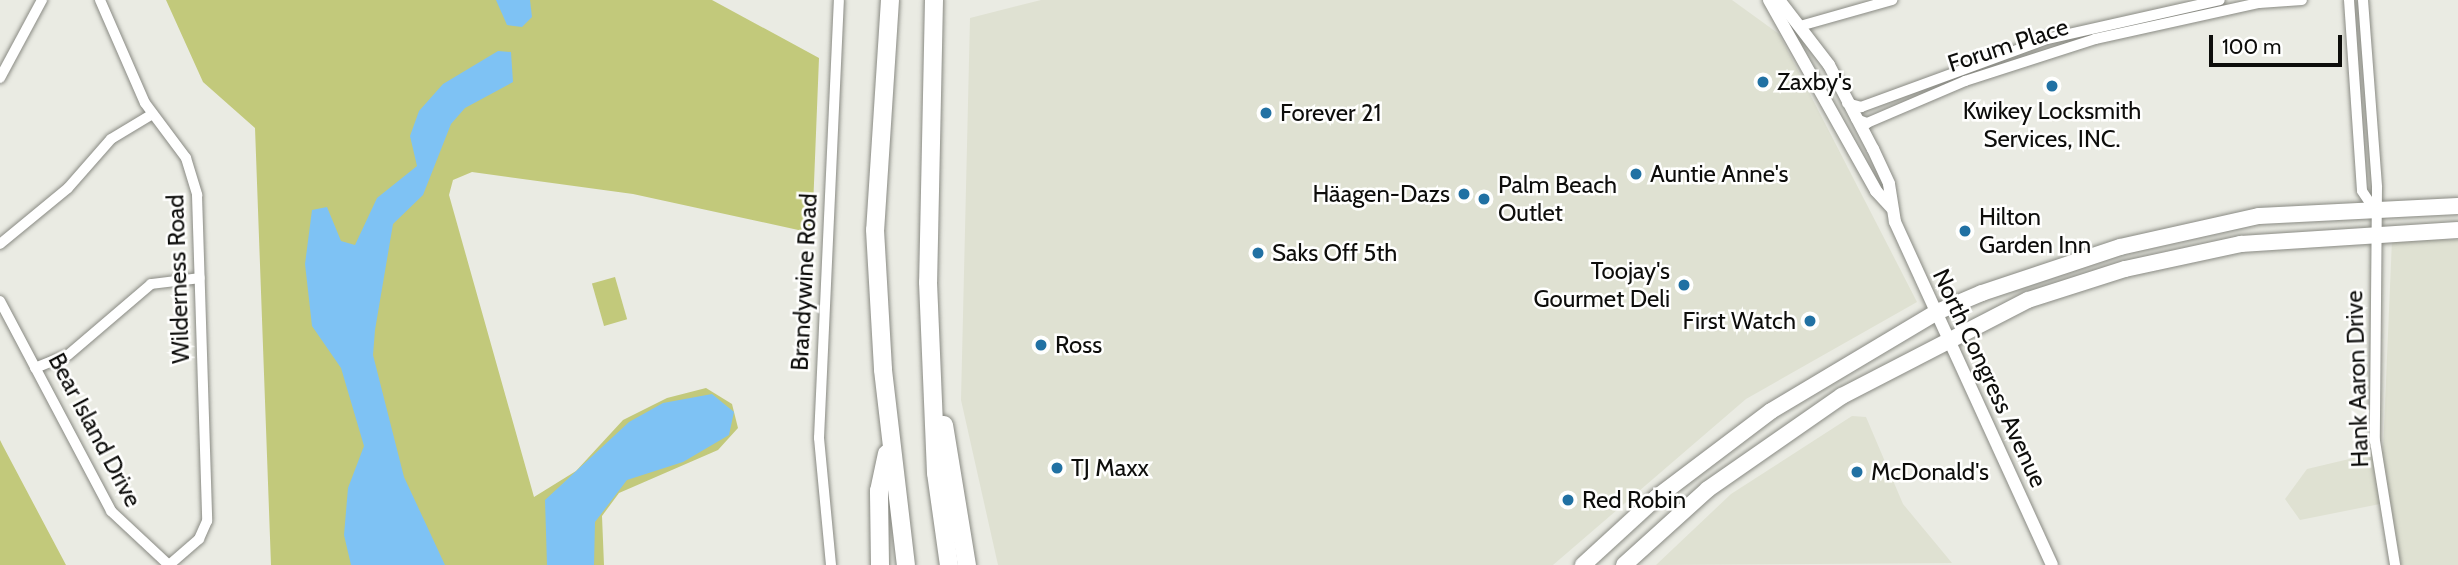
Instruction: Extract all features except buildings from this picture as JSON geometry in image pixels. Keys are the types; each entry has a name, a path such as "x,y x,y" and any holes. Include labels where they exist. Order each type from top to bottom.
{"highway":[{"path":"890,0 875,230 891,437 906,565"},
{"path":"934,0 928,282 936,473 949,565"},
{"path":"928,282 967,565"},
{"path":"880,565 878,491 891,437"}],"main road":[{"path":"1583,565 1694,468 1785,402 1937,312 2022,278 2159,237 2259,216 2372,206 2458,206"},
{"path":"1624,565 1748,458 1948,336 2028,300 2168,258 2252,242 2374,232 2458,230"},
{"path":"1748,458 1785,402"}],"street":[{"path":"0,78 42,0"},
{"name":"Wilderness Road","path":"100,0 151,115 195,182 207,521 199,539 169,565"},
{"name":"Brandywine Road","path":"831,565 819,438 839,0"},
{"name":"North Congress Avenue","path":"1769,0 1876,191 1892,208"},
{"name":"North Congress Avenue","path":"1779,0 1800,26 1847,103 1889,184 1892,208 2053,565"},
{"path":"1800,26 1892,0"},
{"name":"Forum Place","path":"1847,103 1861,107 2047,39 2220,0"},
{"name":"Forum Place","path":"1856,119 1867,123 1965,80 2095,39 2259,3 2302,0"},
{"path":"2349,0 2362,191 2372,206"},
{"path":"2363,0 2377,187 2372,206"},
{"path":"1831,107 1856,119"},
{"path":"0,244 68,188 111,139 151,115"},
{"name":"Hank Aaron Drive","path":"2372,206 2375,441 2395,565"},
{"path":"35,368 68,355 151,284 200,278"},
{"name":"Bear Island Drive","path":"0,301 111,511 169,565"}],"shaded area":[{"path":"1041,0 1732,0 1779,34 1917,302 1746,399 1553,565 998,565 961,400 970,18"},
{"path":"2392,240 2458,240 2458,565 2401,565 2390,502 2300,520 2285,499 2307,469 2383,451"},
{"path":"1852,416 1866,417 1903,504 1952,563 1656,565 1731,494"}],"green space":[{"path":"166,0 712,0 819,58 812,233 633,194 472,172 453,180 449,195 534,497 576,471 623,420 667,398 706,388 732,404 738,428 718,450 619,493 602,516 604,565 271,565 255,128 203,82"},
{"path":"615,277 627,319 604,326 592,284"},
{"path":"0,440 3,446 66,565 0,565"}],"water":[{"path":"496,0 530,0 532,17 522,27 507,25"},
{"path":"498,51 511,52 513,82 465,108 451,124 423,195 393,224 375,330 373,355 404,477 445,565 351,565 344,535 348,488 364,446 341,368 312,326 305,264 312,210 327,207 341,241 355,245 377,198 417,166 410,136 419,111 443,84"},
{"path":"712,394 734,412 729,435 683,462 627,480 595,522 594,565 547,565 545,500 629,422 663,403"}],"place":[{"name":"Zaxby's","path":"1763,82"},
{"name":"Kwikey Locksmith Services, INC.","path":"2052,86"},
{"name":"Forever 21","path":"1266,113"},
{"name":"Auntie Anne's","path":"1636,174"},
{"name":"Häagen-Dazs","path":"1464,194"},
{"name":"Palm Beach Outlet","path":"1484,199"},
{"name":"Hilton Garden Inn","path":"1965,231"},
{"name":"Saks Off 5th","path":"1258,253"},
{"name":"Toojay's Gourmet Deli","path":"1684,285"},
{"name":"First Watch","path":"1810,321"},
{"name":"Ross","path":"1041,345"},
{"name":"TJ Maxx","path":"1057,468"},
{"name":"McDonald's","path":"1857,472"},
{"name":"Red Robin","path":"1568,500"}]}
